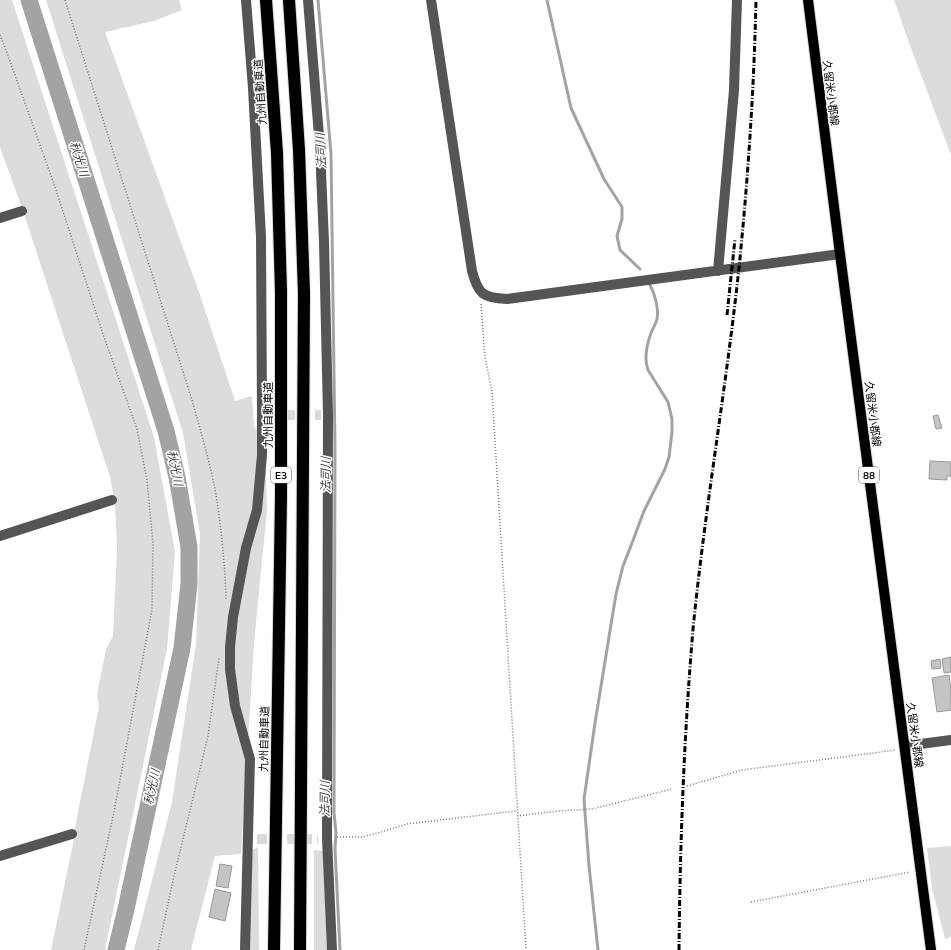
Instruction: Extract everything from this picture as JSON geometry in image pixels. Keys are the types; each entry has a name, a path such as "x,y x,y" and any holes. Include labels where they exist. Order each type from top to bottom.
{"highway":[{"name":"九州自動車道","path":"266,0 277,152 281,292 281,496 274,950"},
{"name":"E3","path":"288,0 299,150 304,293 300,950"}],"main road":[{"name":"久留米小郡線","path":"808,0 931,950"}],"street":[{"path":"245,950 253,839 250,759 235,706 230,669 230,647 233,617 246,548 257,510 266,415 261,237 254,88 246,0"},
{"path":"308,0 320,148 324,415 322,838 332,950"},
{"path":"431,0 472,271 476,285 480,292 496,299 507,299 840,254"},
{"path":"718,271 734,90 737,0"},
{"path":"0,218 22,211"},
{"path":"0,536 112,500"},
{"path":"905,746 951,740"},
{"path":"0,856 72,834"}],"path":[{"path":"65,0 192,400 205,448 215,489 226,582 226,603"},
{"path":"0,35 52,180 104,337 137,429 147,480 153,544 152,609 114,812 84,950"},
{"path":"480,292 485,358 492,392 526,950"},
{"path":"158,950 174,876 208,736 219,657"},
{"path":"687,786 742,770 897,750 905,746"},
{"path":"517,816 587,809 672,790"},
{"path":"344,837 362,837 415,823 517,811"},
{"path":"751,902 921,870"}],"shaded area":[{"path":"0,0 12,0 154,437 175,551 167,649 105,950 51,950 99,707 97,694 106,649 113,636 117,549 115,504 110,477 24,214 0,147"},
{"path":"46,0 179,0 182,10 154,21 105,32 198,289 235,401 252,396 254,427 265,436 267,510 254,643 241,854 215,856 191,950 134,950 172,802 196,644 200,534 183,433"},
{"path":"894,0 951,0 951,155 908,40"},
{"path":"951,846 951,937 945,939 932,888 927,848"},
{"path":"258,847 259,950 249,950 249,852"},
{"path":"314,850 323,851 327,950 314,950"}],"building":[{"path":"938,415 942,428 936,429 933,416"},
{"path":"930,461 951,462 951,476 947,476 947,480 929,479"},
{"path":"951,657 951,672 944,673 942,659"},
{"path":"940,659 941,668 932,669 931,661"},
{"path":"949,675 951,710 937,712 932,678"},
{"path":"220,864 232,866 228,888 216,886"},
{"path":"215,889 231,893 225,921 209,917"}],"waterway":[{"name":"秋光川","path":"29,0 166,431 177,477 189,547 189,584 182,648 116,950"},
{"name":"法司川","path":"318,0 331,154 335,447 334,813 340,950"},
{"path":"547,0 571,108 604,179 622,207 622,219 617,236 620,250 640,269"},
{"path":"598,950 589,866 584,799 616,594 623,566 644,511 665,469 669,457 672,432 672,419 668,402 647,366 647,347 651,333 657,321 656,302 650,285"}],"tunnel":[{"path":"270,415 321,415"},
{"path":"257,839 318,839"}],"railway":[{"path":"679,950 683,790 693,629 703,539 739,268 750,134 756,0"},
{"path":"727,315 735,239"}]}
